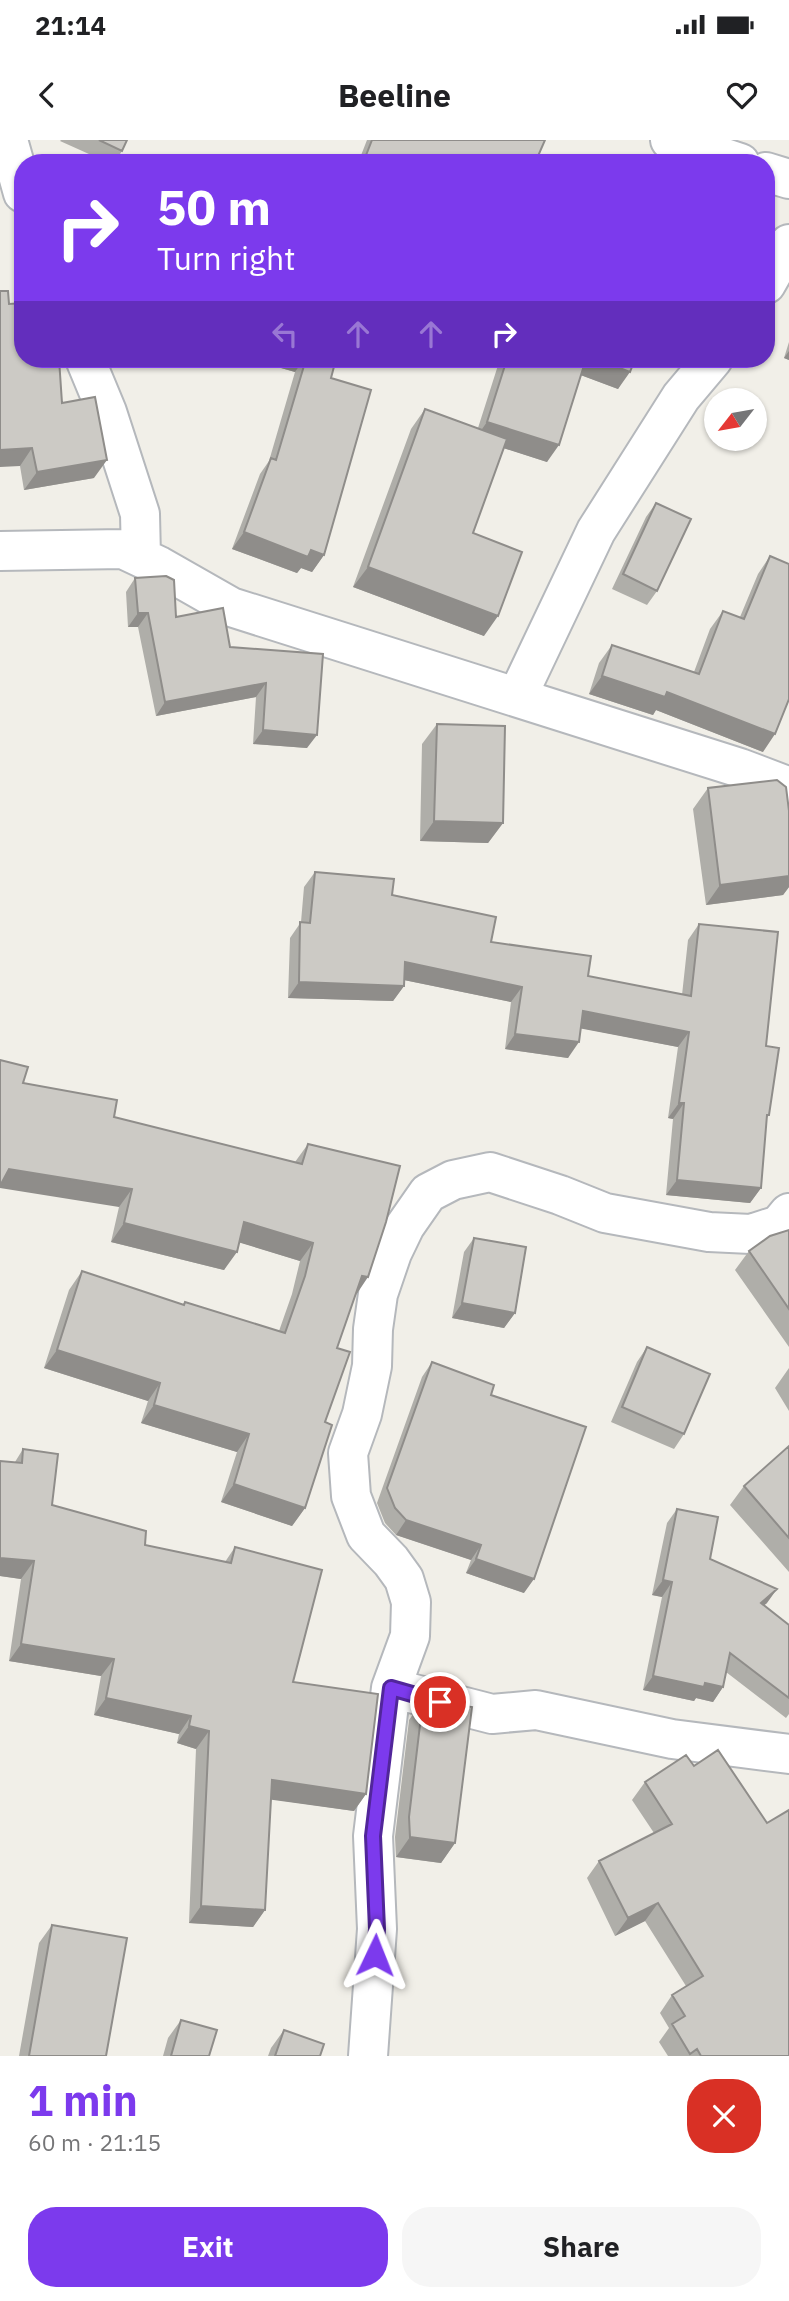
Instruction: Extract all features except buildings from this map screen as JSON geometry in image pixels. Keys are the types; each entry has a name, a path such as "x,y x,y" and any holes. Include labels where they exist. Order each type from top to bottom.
{"street":[{"path":"8,140 14,161"},
{"path":"670,140 713,154"},
{"path":"775,268 789,244"},
{"path":"89,368 107,412 140,514 141,557"},
{"path":"517,697 596,531 681,397 705,368"},
{"path":"0,551 123,549 230,607 787,781"},
{"path":"368,2056 377,1929 373,1836 391,1688 410,1636 411,1602 404,1579 366,1535 351,1496 348,1453 362,1414 372,1366 378,1294 392,1253 405,1226 428,1193 453,1180 490,1172 605,1213 709,1232 751,1234 779,1225 789,1213"},
{"path":"391,1688 492,1714 536,1710 672,1739 789,1754"}],"route":[{"path":"375,1955 377,1929 373,1836 391,1688 440,1702"}]}
